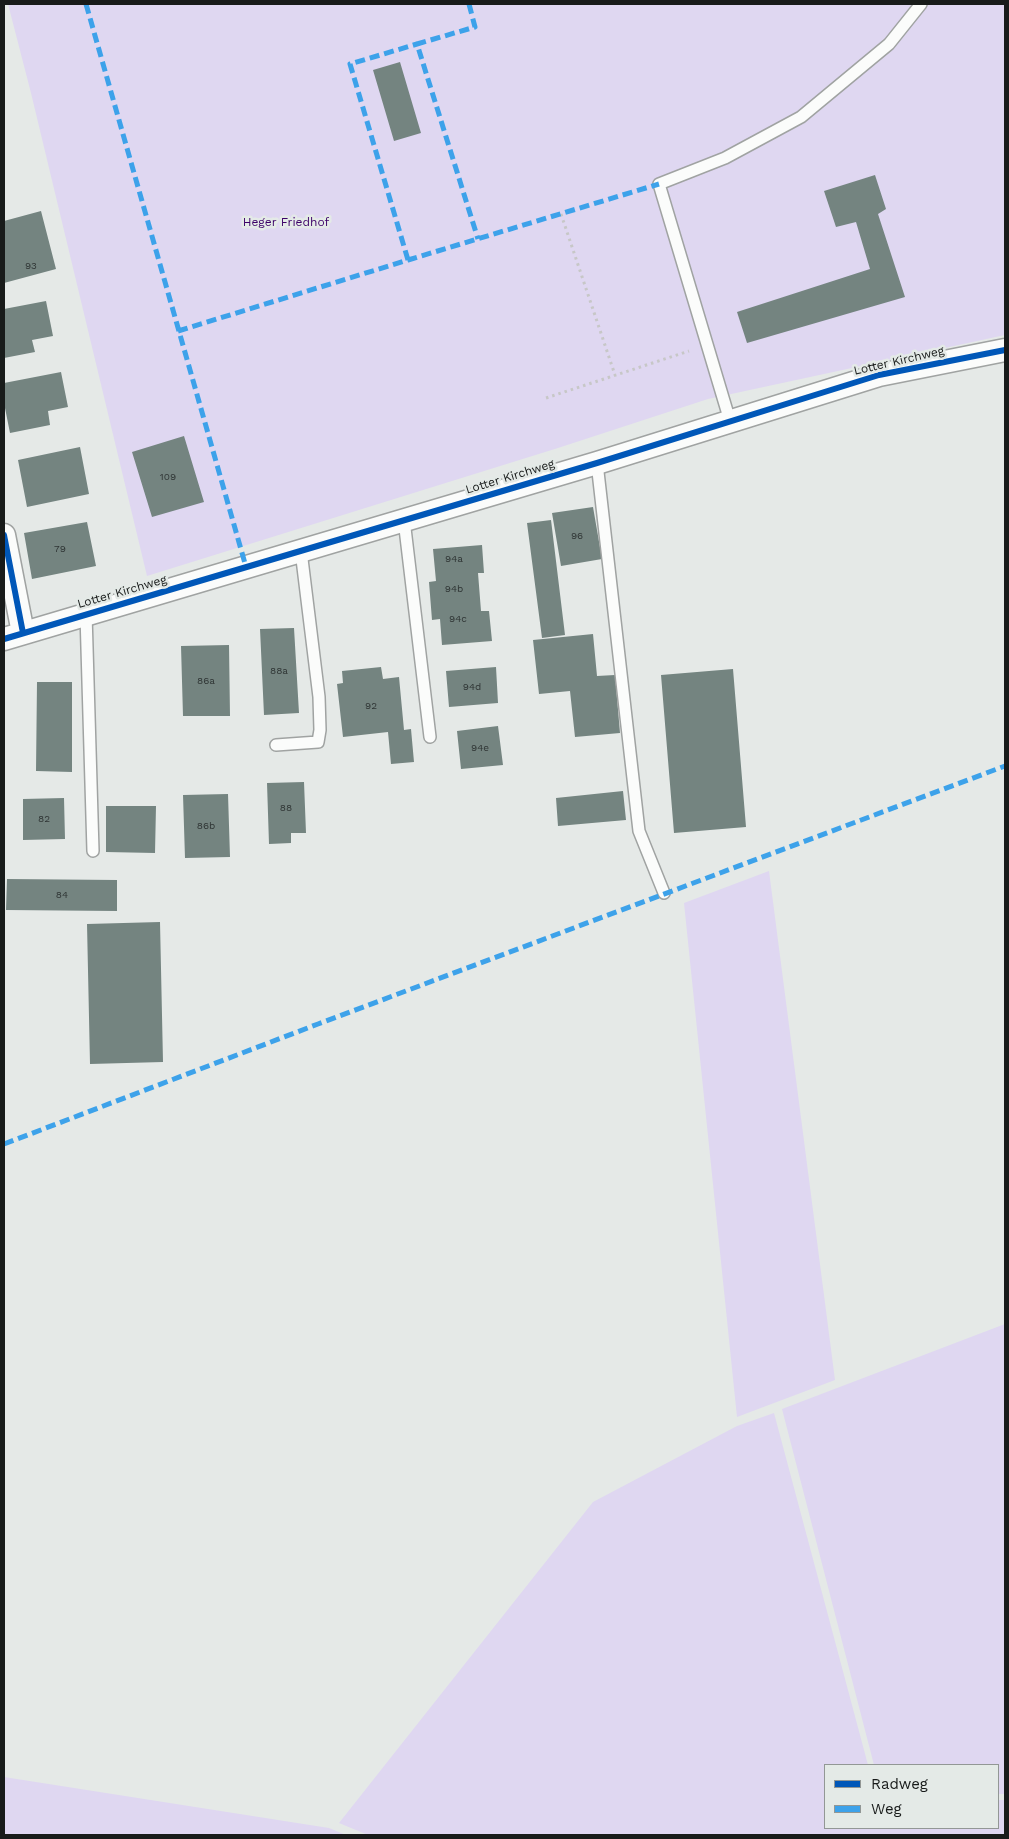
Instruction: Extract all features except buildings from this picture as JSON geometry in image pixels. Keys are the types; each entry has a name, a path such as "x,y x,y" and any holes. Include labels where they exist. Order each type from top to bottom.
{"street":[{"name":"Lotter Kirchweg","path":"4,535 14,636 597,463 879,375 1005,350"}],"lane":[{"path":"730,421 659,184 726,158 801,117 889,44 921,4"},
{"path":"597,463 640,831 664,894"},
{"path":"404,520 430,737"},
{"path":"276,745 318,742 320,730 316,667 301,550"},
{"path":"86,614 93,851"}],"path":[{"path":"561,214 615,375"},
{"path":"546,398 706,346"}],"green space":[{"name":"Heger Friedhof","path":"8,4 1005,4 1005,335 708,399 558,448 147,576"},
{"path":"769,871 835,1380 737,1417 684,903"},
{"path":"1005,1324 1005,1794 999,1794 999,1764 874,1764 782,1409"},
{"path":"774,1413 868,1764 824,1764 824,1829 999,1829 999,1800 1005,1800 1005,1835 368,1835 339,1823 593,1502 737,1426"},
{"path":"4,1777 329,1828 346,1835 4,1835"}],"marked path":[{"path":"86,4 246,567"},
{"path":"469,4 475,27 417,44 478,239"},
{"path":"408,260 350,64 417,44"},
{"path":"178,331 659,184"},
{"path":"4,1144 1005,766"}],"cycle path":[{"path":"4,639 597,463 879,375 1005,350"},
{"path":"4,535 23,633"}]}
